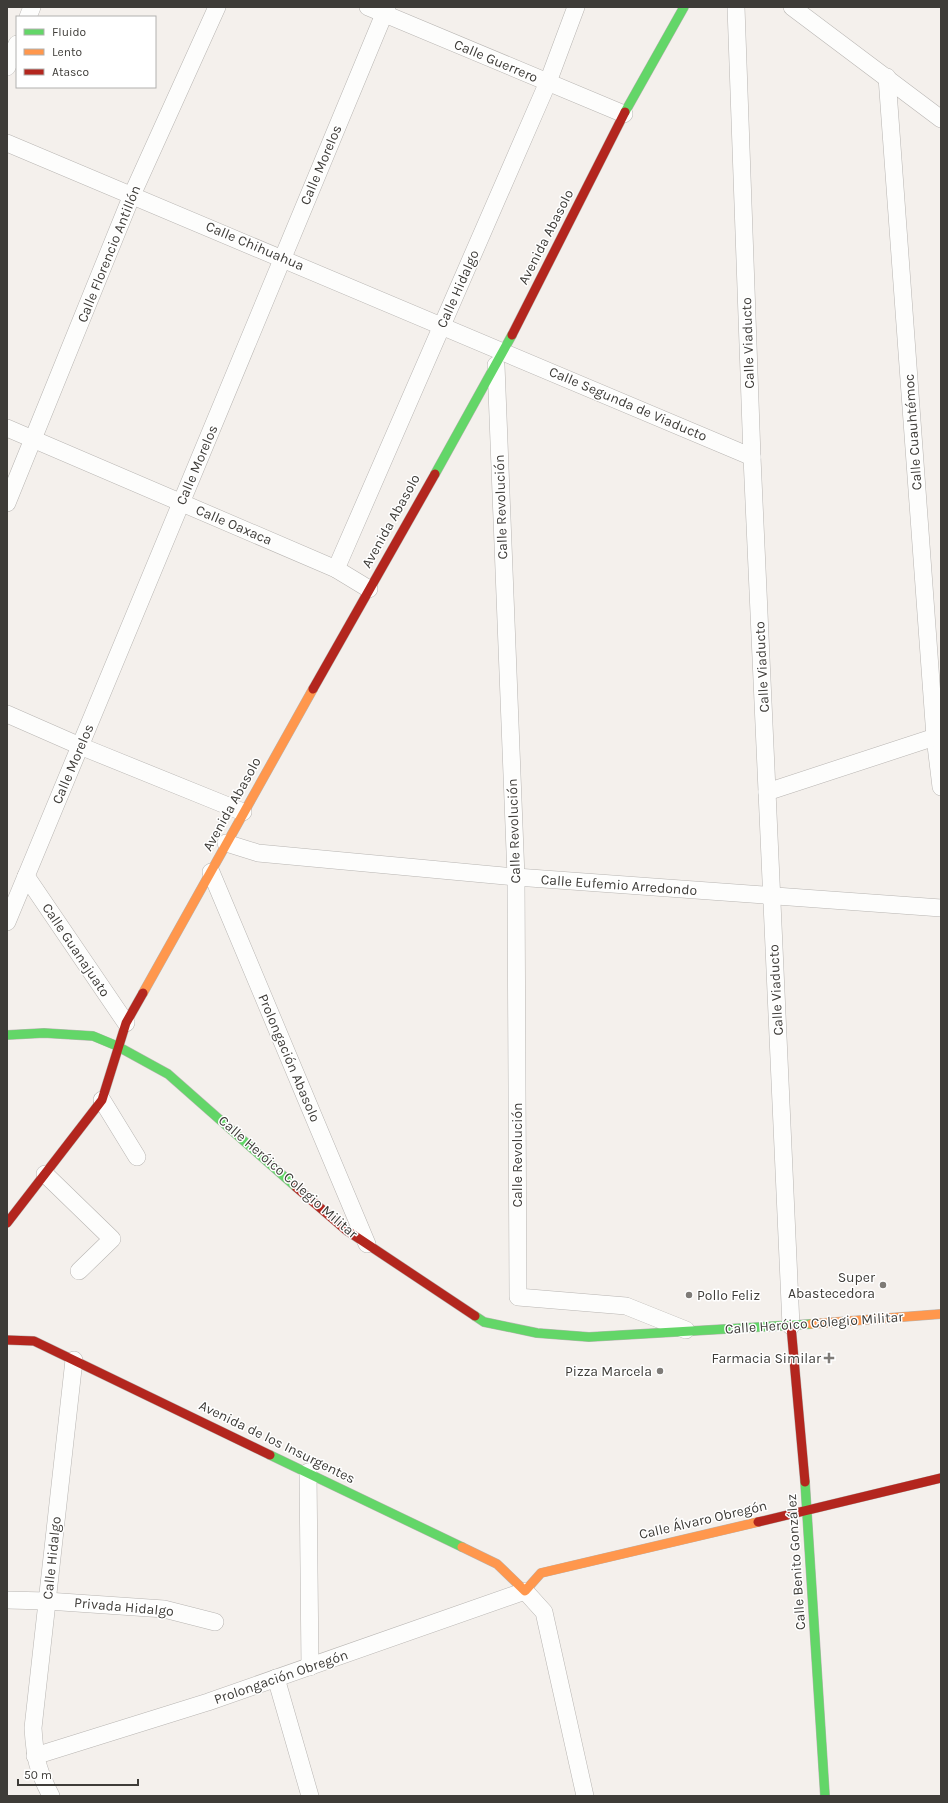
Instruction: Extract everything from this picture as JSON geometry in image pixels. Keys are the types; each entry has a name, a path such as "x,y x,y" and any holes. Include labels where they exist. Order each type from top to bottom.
{"street":[{"name":"Calle Florencio Antillón","path":"7,503 132,195 217,7"},
{"name":"Calle Guerrero","path":"368,7 386,10 624,114"},
{"name":"Calle Hidalgo","path":"336,569 548,82 576,7"},
{"name":"Avenida Abasolo","path":"102,1100 117,1046 126,1023 243,812 500,358 624,114 684,7"},
{"name":"Calle Viaducto","path":"736,7 752,457 791,1326"},
{"path":"792,7 941,119"},
{"name":"Calle Morelos","path":"7,922 386,10"},
{"path":"7,68 16,46"},
{"name":"Calle Cuauhtémoc","path":"887,77 941,787"},
{"name":"Calle Chihuahua","path":"7,142 441,326 500,358"},
{"name":"Calle Segunda de Viaducto","path":"500,358 752,457"},
{"name":"Calle Revolución","path":"500,358 516,877 518,1297"},
{"name":"Calle Oaxaca","path":"7,428 336,569 369,589"},
{"path":"7,714 80,746 243,812"},
{"path":"767,792 938,736"},
{"name":"Calle Eufemio Arredondo","path":"226,843 258,852 516,877 941,908"},
{"name":"Prolongación Abasolo","path":"211,872 367,1244"},
{"name":"Calle Guanajuato","path":"26,876 126,1023"},
{"name":"Calle Heróico Colegio Militar","path":"7,1035 44,1033 93,1036 117,1046 168,1074 346,1230 484,1322 537,1333 589,1337 791,1326 941,1314"},
{"path":"7,1223 102,1100 137,1157"},
{"path":"45,1174 112,1239 78,1271"},
{"name":"Calle Heróico Colegio Militar","path":"518,1297 626,1306 688,1331"},
{"name":"Calle Benito González","path":"791,1326 807,1510 825,1796"},
{"name":"Avenida de los Insurgentes","path":"7,1340 34,1341 308,1472 497,1564 525,1591"},
{"name":"Calle Hidalgo","path":"35,1756 33,1728 74,1360"},
{"path":"308,1472 310,1667"},
{"name":"Calle Álvaro Obregón","path":"525,1591 541,1573 941,1478"},
{"path":"525,1591 544,1612 585,1796"},
{"name":"Prolongación Obregón","path":"35,1756 208,1702 525,1591"},
{"name":"Privada Hidalgo","path":"7,1600 164,1608 215,1622"},
{"path":"276,1678 310,1796"},
{"path":"35,1756 40,1773 51,1796"}],"traffic: fast":[{"path":"625,112 684,7"},
{"path":"435,474 512,335"},
{"path":"7,1035 44,1033 93,1036 117,1046 168,1074 296,1187"},
{"path":"475,1316 484,1322 537,1333 589,1337 811,1324"},
{"path":"270,1455 462,1547"},
{"path":"805,1482 825,1796"}],"traffic: slow":[{"path":"143,993 313,689"},
{"path":"811,1324 941,1314"},
{"path":"462,1547 497,1564 525,1591 541,1573 758,1522"}],"traffic: jam":[{"path":"512,335 625,112"},
{"path":"313,689 435,474"},
{"path":"7,1223 102,1100 126,1023 143,993"},
{"path":"296,1187 346,1230 475,1316"},
{"path":"791,1326 805,1482"},
{"path":"7,1340 34,1341 270,1455"},
{"path":"758,1522 941,1478"}],"place":[{"name":"Super Abastecedora","path":"883,1285"},
{"name":"Pollo Feliz","path":"689,1295"},
{"name":"Farmacia Similar","path":"829,1358"},
{"name":"Pizza Marcela","path":"660,1371"}]}
